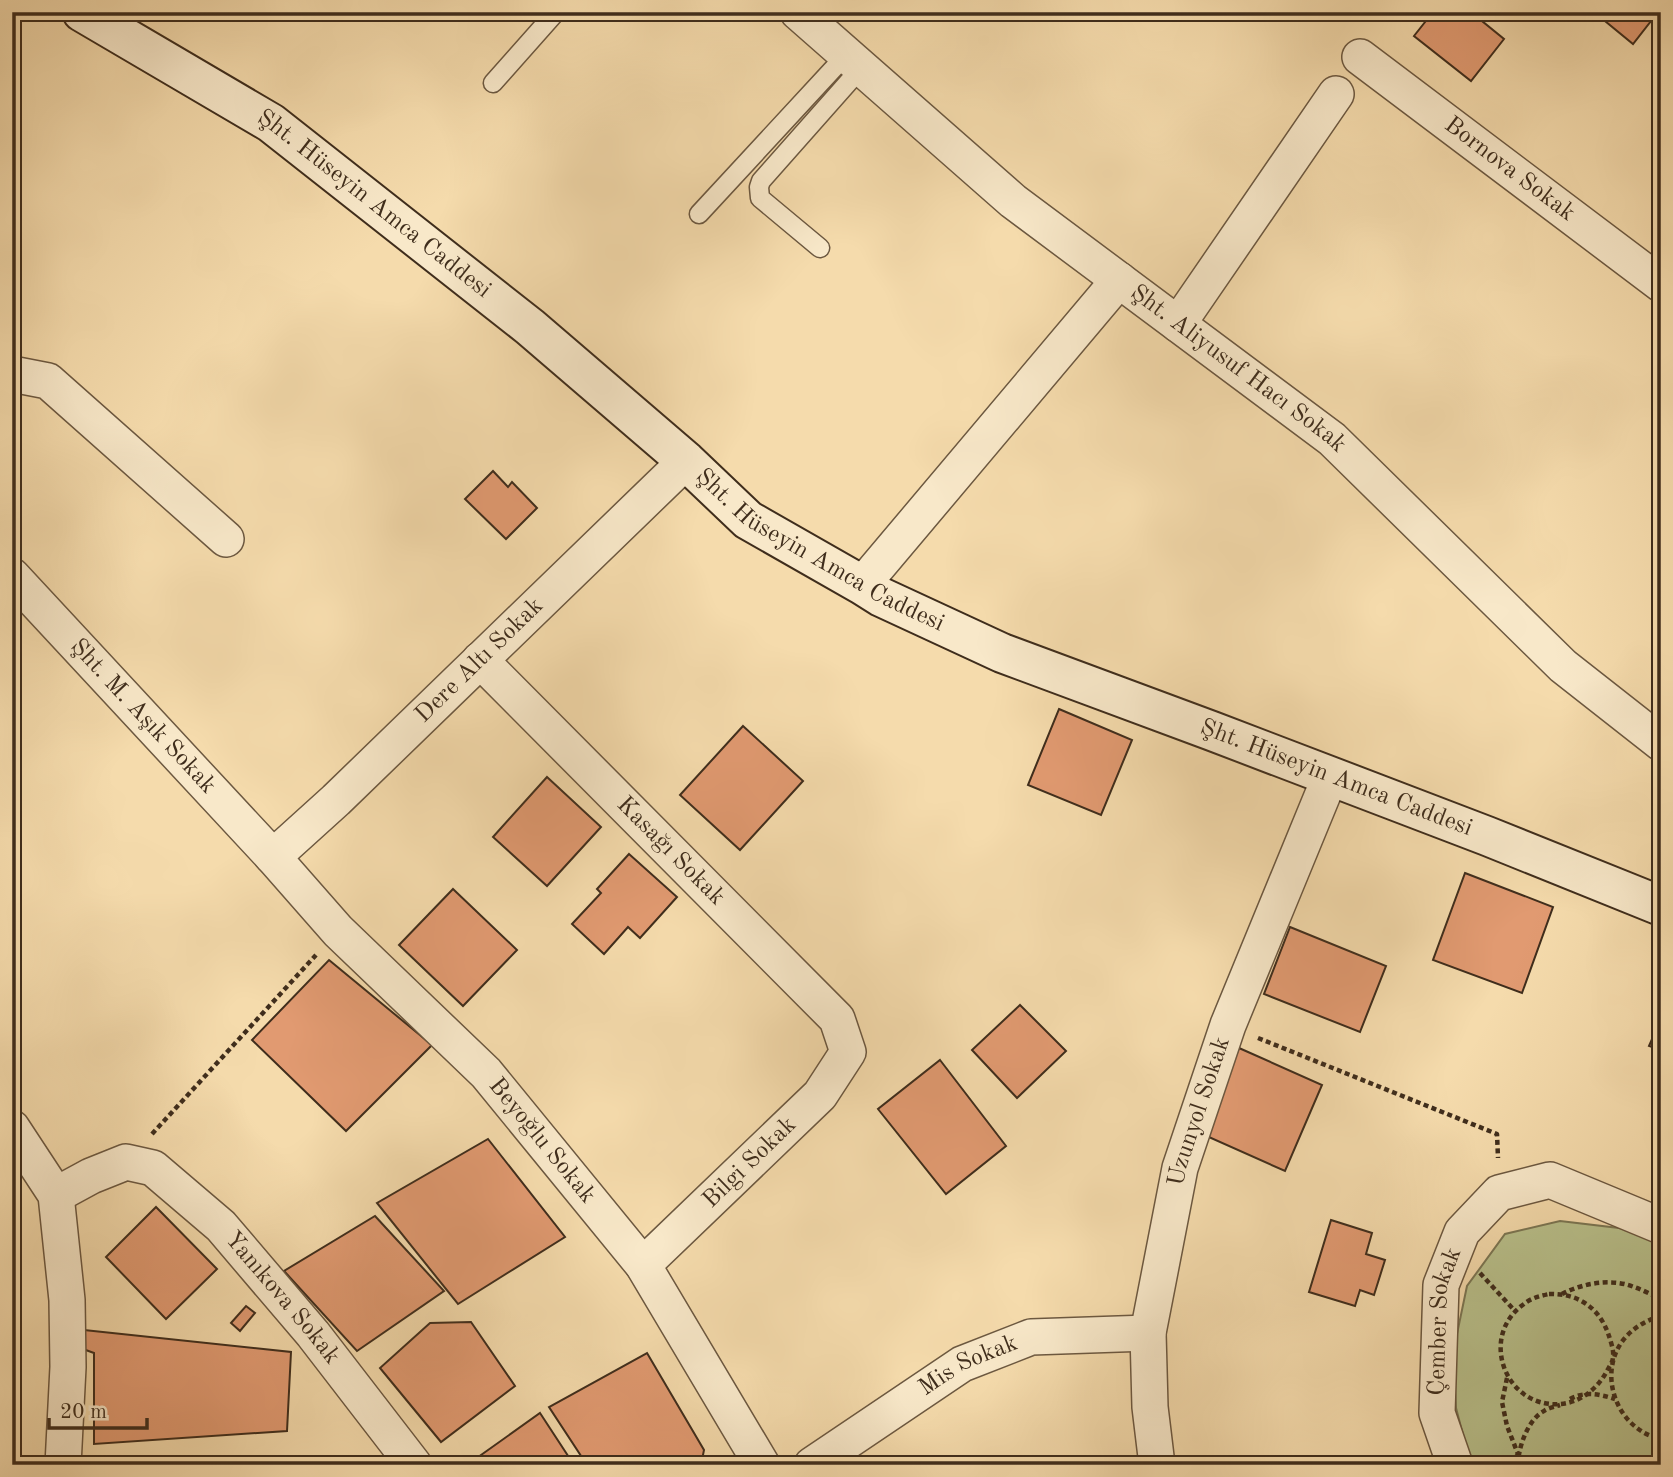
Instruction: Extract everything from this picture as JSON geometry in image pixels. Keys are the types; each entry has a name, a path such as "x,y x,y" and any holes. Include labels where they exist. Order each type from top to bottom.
{"street":[{"name":"Şht. Hüseyin Amca Caddesi","path":"82,12 271,123 530,327 686,461 748,520 881,597 1002,653 1499,840 1661,906"},
{"name":"Şht. Aliyusuf Hacı Sokak","path":"798,12 1013,201 1332,439 1563,666 1661,743"},
{"name":"Bornova Sokak","path":"1360,57 1661,284"},
{"path":"1178,324 1336,93"},
{"path":"862,585 1119,280"},
{"path":"12,374 48,381 226,539"},
{"name":"Dere Altı Sokak","path":"273,856 336,800 686,461"},
{"name":"Şht. M. Aşık Sokak","path":"12,576 273,856"},
{"name":"Kasağı Sokak","path":"480,660 836,1019 848,1052"},
{"name":"Uzunyol Sokak","path":"1157,1465 1150,1407 1149,1333 1180,1168 1228,1026 1329,777"},
{"name":"Beyoğlu Sokak","path":"273,856 338,931 486,1073 643,1265 762,1465"},
{"name":"Bilgi Sokak","path":"643,1265 820,1095 848,1052"},
{"path":"12,1128 56,1195 67,1300 68,1367 63,1465"},
{"path":"56,1195 91,1176 126,1162"},
{"name":"Yanıkova Sokak","path":"126,1162 153,1168 221,1226 313,1334 414,1465"},
{"path":"1499,1193 1550,1180 1661,1226"},
{"name":"Çember Sokak","path":"1455,1465 1437,1413 1441,1285 1462,1232 1499,1193"},
{"name":"Mis Sokak","path":"812,1465 962,1364 1031,1337 1149,1333"}],"lane":[{"path":"493,83 556,12"},
{"path":"699,214 854,62"},
{"path":"820,248 760,198 759,187 854,62"}],"path":[{"path":"126,1162 338,931"},
{"path":"1228,1026 1497,1134 1499,1193"},
{"path":"1478,1270 1515,1311"},
{"path":"1561,1294 1573,1288 1601,1282 1632,1285 1661,1299"},
{"path":"1615,1399 1598,1394 1580,1394 1562,1404 1546,1404 1531,1399 1518,1390 1507,1377 1500,1350 1502,1335 1515,1311 1536,1297 1549,1294 1579,1299 1594,1309 1605,1323 1610,1340 1614,1359 1611,1379 1615,1399 1631,1424 1643,1433 1659,1438 1660,1465"},
{"path":"1518,1465 1518,1454 1526,1431 1541,1412 1580,1399 1594,1389 1605,1375 1623,1340 1639,1325 1661,1316"},
{"path":"1507,1377 1502,1402 1507,1426 1518,1454"},
{"path":"1508,1465 1518,1454"}],"green space":[{"path":"1560,1221 1661,1233 1661,1465 1471,1465 1456,1408 1453,1353 1467,1286 1505,1234"}],"building":[{"path":"1433,12 1489,12 1482,21 1504,39 1471,81 1414,36"},
{"path":"1594,12 1658,12 1633,44"},
{"path":"493,471 508,487 512,482 537,508 506,539 465,499"},
{"path":"1059,709 1132,740 1101,815 1028,785"},
{"path":"743,726 803,781 740,850 680,795"},
{"path":"547,777 601,827 547,886 493,837"},
{"path":"629,854 677,897 640,938 628,927 604,954 572,924 601,893 597,889"},
{"path":"1465,873 1553,907 1522,993 1433,960"},
{"path":"453,889 517,950 463,1006 399,945"},
{"path":"1290,927 1386,966 1360,1032 1264,994"},
{"path":"329,960 432,1045 346,1131 252,1040"},
{"path":"1020,1005 1066,1051 1017,1098 972,1050"},
{"path":"1661,1019 1661,1050 1649,1046"},
{"path":"1239,1048 1322,1085 1285,1171 1202,1134"},
{"path":"940,1060 1006,1146 946,1194 878,1109"},
{"path":"488,1139 565,1237 458,1304 377,1203"},
{"path":"156,1207 217,1269 166,1319 106,1257"},
{"path":"375,1216 444,1291 357,1351 284,1271"},
{"path":"1331,1220 1372,1233 1366,1254 1385,1260 1374,1295 1360,1290 1355,1306 1309,1292"},
{"path":"246,1306 255,1313 240,1331 231,1323"},
{"path":"471,1322 515,1386 441,1442 380,1368 430,1323"},
{"path":"84,1330 291,1352 287,1431 94,1444 94,1353 83,1349"},
{"path":"647,1353 704,1450 701,1465 587,1465 549,1407"},
{"path":"540,1413 574,1465 467,1465"}]}
